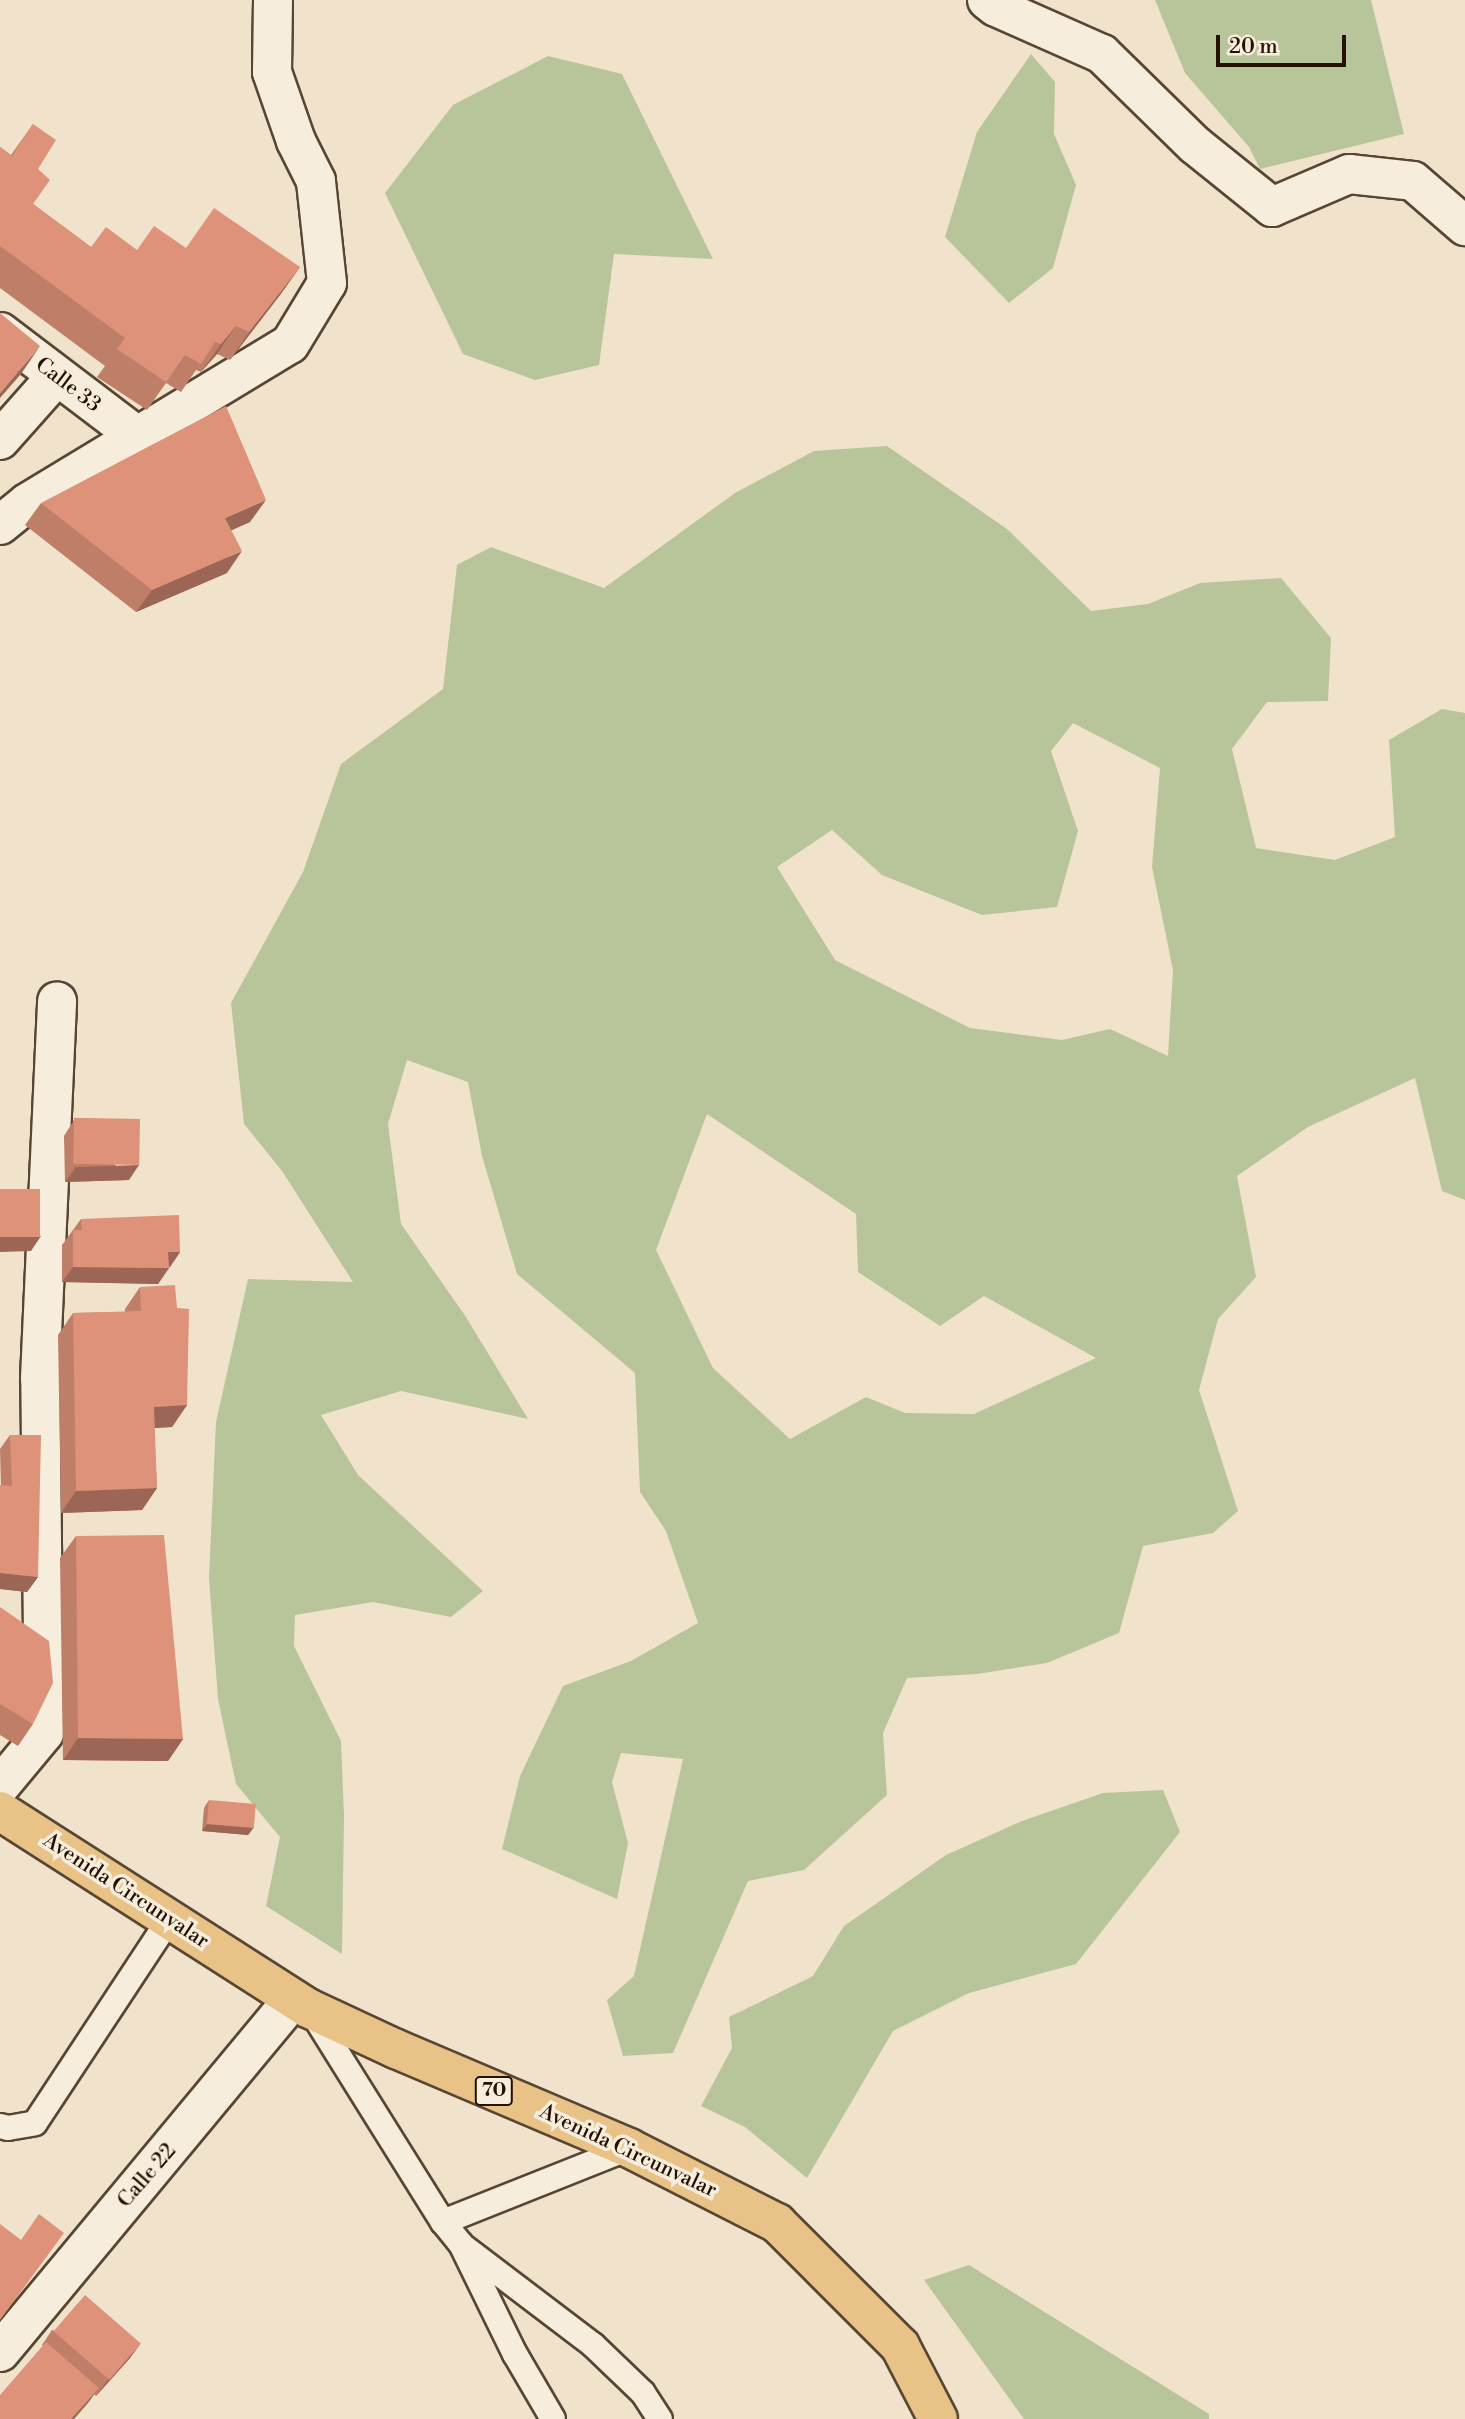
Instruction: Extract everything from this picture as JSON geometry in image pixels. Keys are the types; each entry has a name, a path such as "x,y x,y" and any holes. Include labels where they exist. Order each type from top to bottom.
{"main road":[{"name":"Avenida Circunvalar","path":"0,1811 301,2003 396,2049 629,2148 777,2223 900,2346 938,2419"}],"street":[{"path":"0,525 27,503 290,344 327,282 316,181 296,141 272,72 273,0"},
{"path":"987,0 996,7 1102,54 1195,145 1272,207 1349,174 1413,181 1465,226"},
{"name":"Calle 33","path":"0,332 137,436"},
{"path":"0,440 56,377"},
{"path":"0,1786 44,1733 40,1378 57,1001"},
{"name":"Calle 22","path":"0,2353 301,2003"}],"lane":[{"path":"0,2126 8,2129 35,2123 169,1920"},
{"path":"301,2003 443,2222 461,2244 515,2354 553,2419"},
{"path":"443,2222 629,2148"},
{"path":"461,2244 593,2344 643,2393 660,2419"}],"green space":[{"path":"1155,0 1371,0 1404,134 1260,169 1249,147 1185,73"},
{"path":"1031,54 1055,82 1054,134 1076,185 1053,268 1009,303 945,237 977,132"},
{"path":"548,56 622,74 713,259 614,254 599,365 535,380 463,354 385,193 453,105"},
{"path":"887,446 1007,529 1091,611 1148,604 1200,583 1281,578 1331,638 1328,701 1267,702 1232,749 1256,848 1335,860 1395,837 1389,740 1442,709 1465,713 1465,1200 1442,1191 1415,1078 1308,1127 1237,1176 1256,1277 1218,1319 1199,1390 1238,1511 1213,1533 1143,1546 1119,1633 1047,1663 977,1674 907,1678 883,1733 887,1795 804,1870 748,1881 673,2053 623,2056 607,2000 634,1976 683,1759 621,1753 612,1782 628,1843 617,1899 502,1849 520,1776 563,1686 631,1661 698,1623 666,1531 640,1492 635,1373 517,1274 482,1156 468,1082 407,1060 388,1124 401,1224 466,1317 528,1419 401,1391 321,1415 358,1475 483,1591 451,1617 373,1602 295,1615 294,1646 341,1741 344,1816 342,1954 266,1906 280,1837 236,1784 218,1699 209,1578 216,1422 248,1279 353,1282 282,1171 244,1124 231,1003 303,872 341,764 443,689 457,565 491,547 604,588 735,493 814,451","holes":["1073,723 1160,768 1152,867 1173,970 1168,1056 1110,1029 1062,1040 970,1028 835,960 777,867 832,830 882,875 982,915 1057,907 1078,831 1051,751","707,1114 856,1214 858,1272 940,1326 984,1296 1096,1358 974,1414 905,1413 866,1397 790,1439 713,1368 656,1250"]},
{"path":"1163,1790 1180,1832 1076,1964 969,1993 893,2031 807,2178 745,2127 701,2106 732,2048 729,2017 813,1976 844,1926 946,1855 1022,1821 1103,1793"},
{"path":"969,2265 1209,2414 1209,2419 1024,2419 924,2280"}],"building":[{"path":"33,124 56,140 38,169 50,180 33,204 91,247 106,227 137,250 154,226 186,248 214,208 300,267 249,332 236,326 221,344 215,342 201,364 185,355 166,382 117,349 125,338 0,246 0,147 12,156"},
{"path":"0,313 40,346 0,393"},
{"path":"226,406 266,500 225,518 242,551 152,590 41,503"},
{"path":"74,1118 140,1119 139,1165 73,1164"},
{"path":"0,1189 40,1189 40,1237 0,1237"},
{"path":"179,1215 180,1252 168,1252 169,1268 73,1267 73,1230 82,1230 81,1219"},
{"path":"175,1285 177,1308 189,1309 187,1405 154,1407 157,1488 76,1491 73,1313 141,1311 140,1287"},
{"path":"10,1435 41,1435 38,1577 0,1573 0,1485 12,1486"},
{"path":"164,1535 183,1739 78,1738 76,1536"},
{"path":"0,1607 49,1641 53,1683 33,1724 0,1704"},
{"path":"209,1800 256,1804 254,1828 207,1824"},
{"path":"39,2214 64,2233 0,2320 0,2224 21,2240"},
{"path":"85,2295 141,2344 109,2380 54,2331"},
{"path":"46,2342 99,2388 71,2419 0,2419 0,2395"}]}
